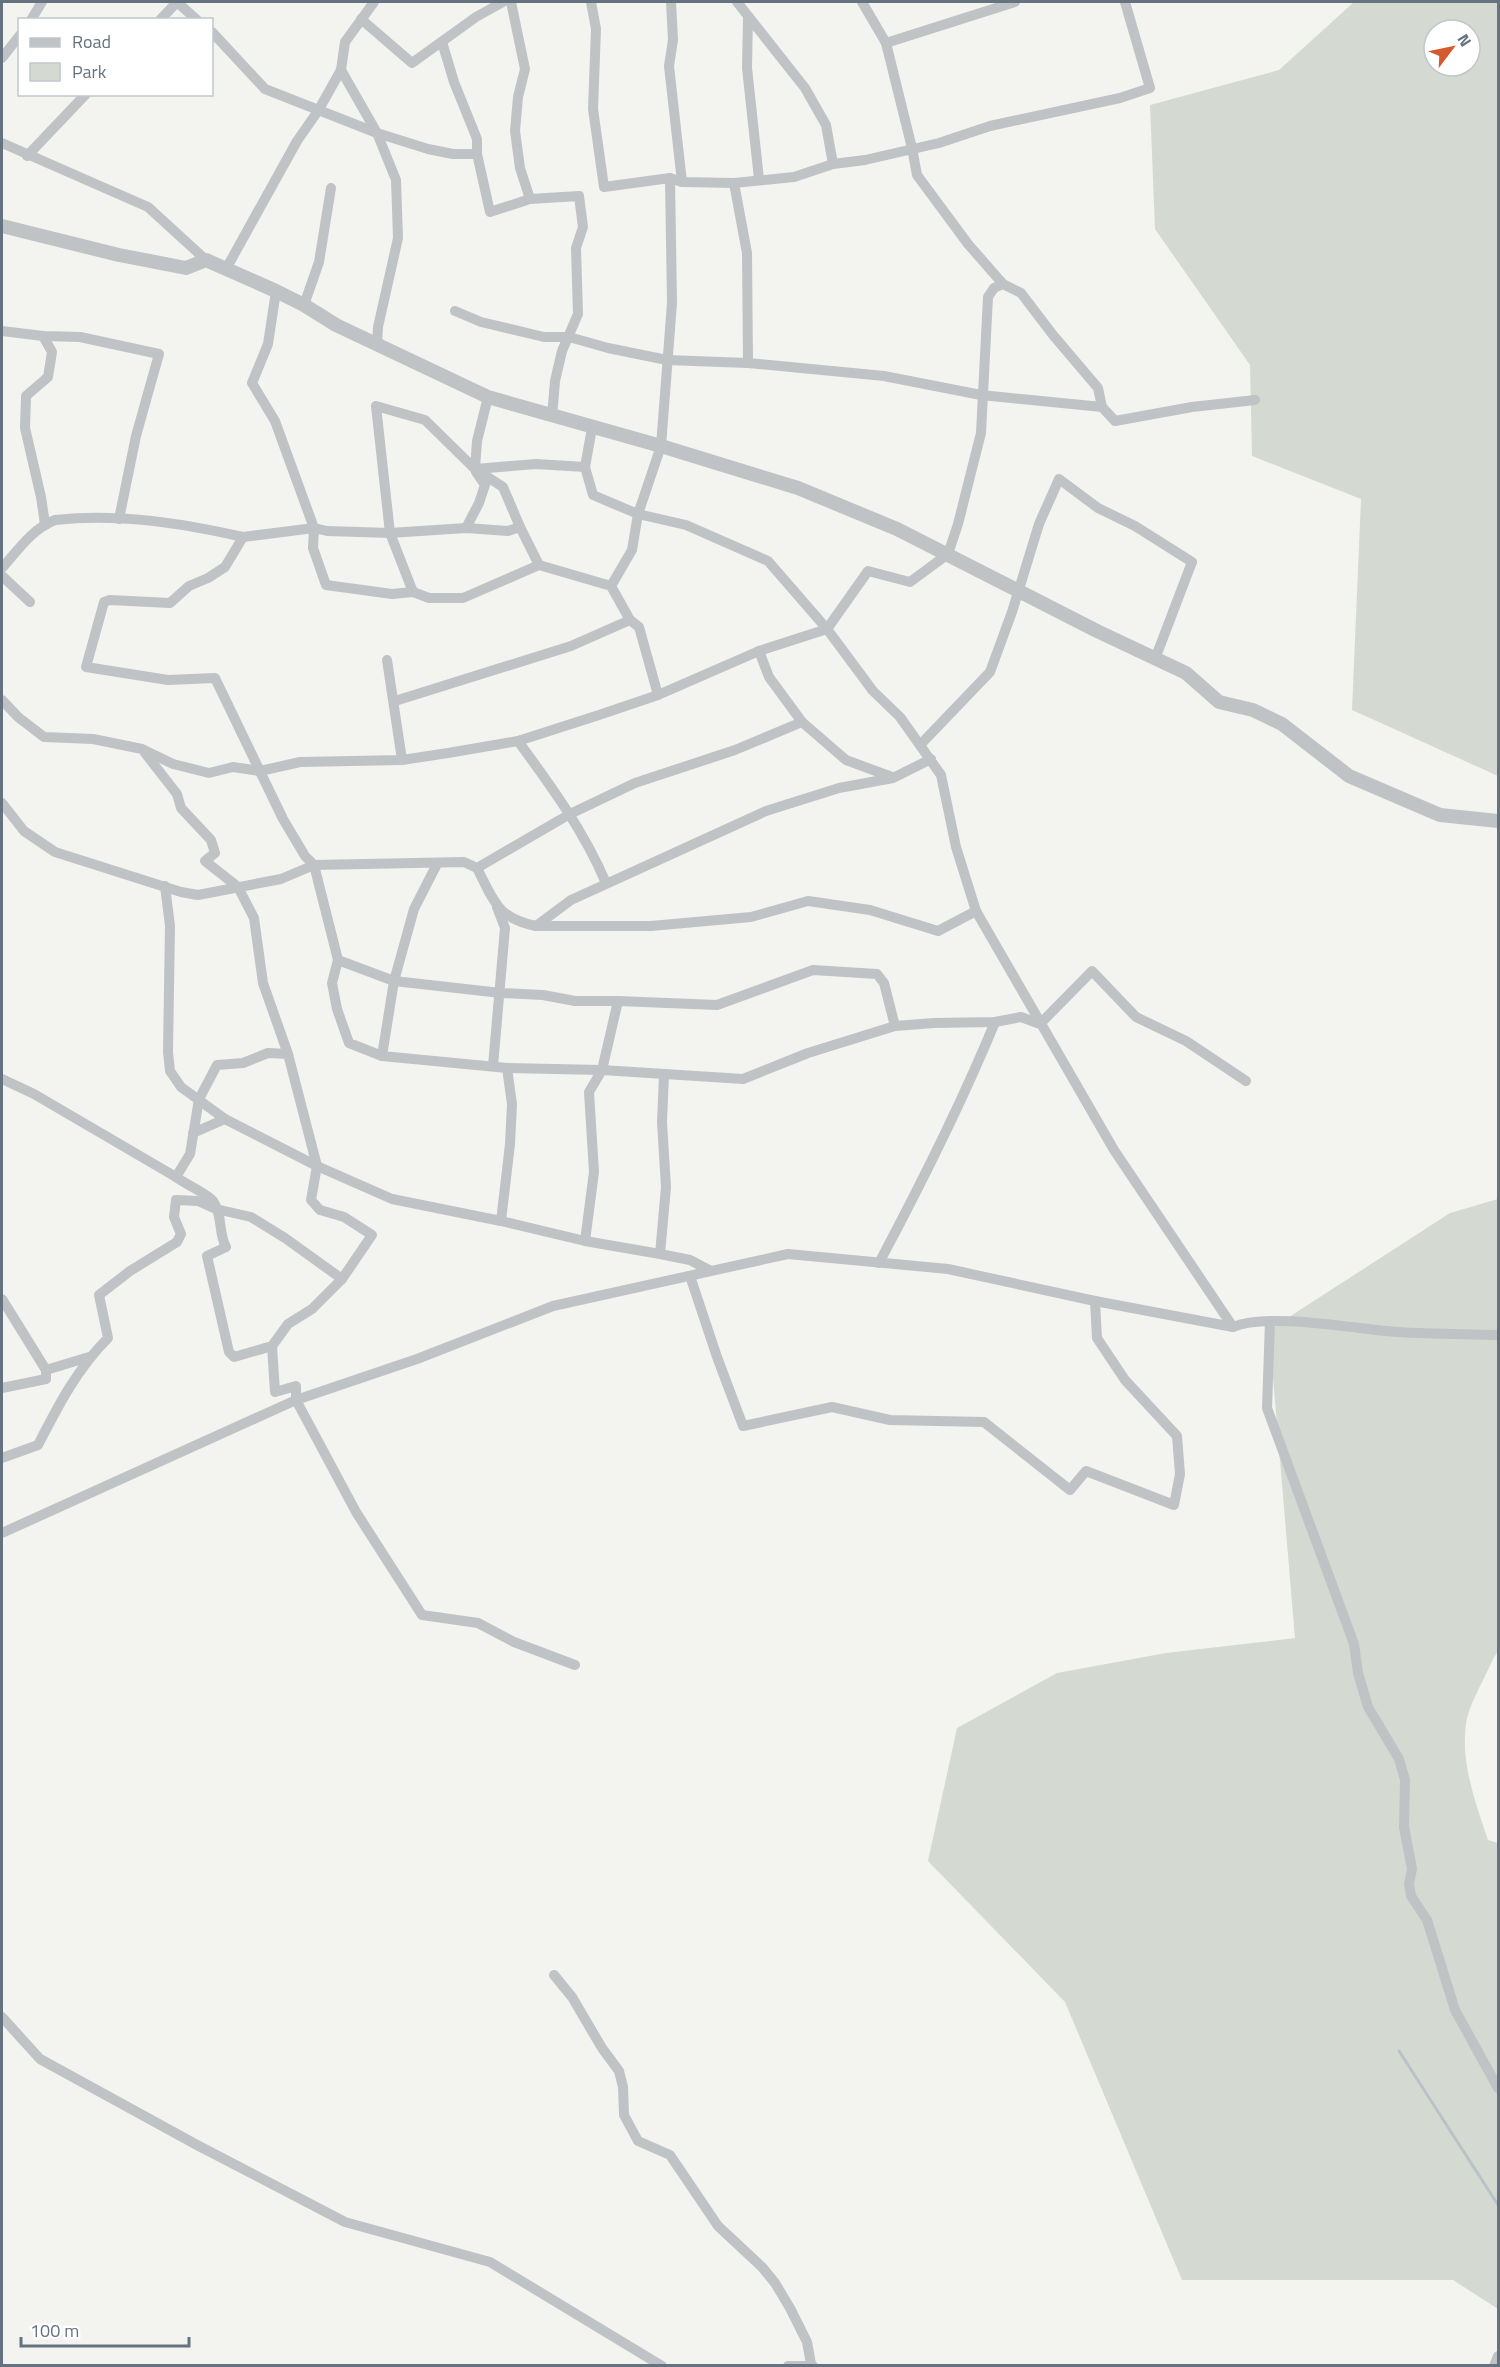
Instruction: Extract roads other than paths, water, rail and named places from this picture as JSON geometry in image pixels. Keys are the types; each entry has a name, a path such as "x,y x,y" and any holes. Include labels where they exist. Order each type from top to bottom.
{"street":[{"path":"32,18 42,2"},
{"path":"162,18 177,2 195,18"},
{"path":"226,269 297,141 318,111 341,70 345,42 374,2"},
{"path":"361,19 412,63 476,17 503,2"},
{"path":"511,2 525,69 518,97 516,139 520,168 530,199"},
{"path":"591,2 596,29 593,109 604,187 670,178 682,182 734,183 794,177 833,164 865,160 939,143 990,126 1120,98 1150,88 1125,2"},
{"path":"671,2 673,40 669,66 682,182"},
{"path":"737,2 805,87 826,125 833,164"},
{"path":"862,2 886,43 917,175 968,244 1003,284 1021,293 1098,388 1102,407 1115,421 1192,406 1255,400"},
{"path":"886,43 1015,2"},
{"path":"748,17 747,68 759,179"},
{"path":"213,33 265,88 318,111 428,149 453,154 477,154"},
{"path":"2,58 18,38"},
{"path":"442,42 454,82 477,139 477,154 490,212 530,199 579,196 583,227 576,248 578,314 562,351 555,381 552,417"},
{"path":"341,70 377,133 396,180 398,238 378,327 377,345"},
{"path":"27,156 84,96"},
{"path":"2,143 27,156 148,207 206,260 304,304 336,325 488,397 798,488 897,529 1186,674 1219,702 1253,710 1282,724 1349,776 1440,815 1498,820"},
{"path":"611,586 632,550 638,513 661,446 672,303 670,178"},
{"path":"734,183 747,253 748,363"},
{"path":"304,304 319,262 331,188"},
{"path":"2,226 119,255 186,268 206,260"},
{"path":"2,700 18,717 44,736 93,739 142,748 173,764 209,773 233,767 260,771 300,762 402,759 518,741 658,695 759,651 827,628 868,571 910,582 948,555 981,433 981,395 988,297 994,288 1003,284"},
{"path":"276,291 268,344 252,383 275,421 314,528 313,548 326,585 392,594 413,592 429,598 463,598 539,565 611,586 630,620 639,627 658,695"},
{"path":"455,311 481,322 544,337 569,337 667,360 748,363 884,376 981,395 1102,407"},
{"path":"2,331 43,336 92,338 159,354 136,436 119,519"},
{"path":"43,336 52,352 48,377 26,396 24,428 41,496 45,524"},
{"path":"466,528 485,485 475,469 477,441 488,397"},
{"path":"413,592 390,533 376,406 425,420 475,469 503,487 539,565"},
{"path":"592,428 585,467 593,495 638,513 686,525 768,561 827,628 873,691 900,717 921,744 941,775 956,847 976,911 1114,1150 1233,1327"},
{"path":"475,469 536,464 585,467"},
{"path":"921,744 990,672 1019,591 1039,524 1059,479 1098,508 1135,526 1192,562 1155,659"},
{"path":"2,568 33,532 45,524 69,519 119,519 186,524 243,537 314,528 327,531 390,533 466,528 508,531 520,527"},
{"path":"243,537 225,567 189,586 170,603 110,600 104,602 86,667 168,680 215,678 288,828 305,856 314,865 338,960 332,983 337,1010 349,1043 382,1056 507,1068 602,1070 743,1079 808,1053 895,1026 995,1022 1021,1017 1040,1024"},
{"path":"2,576 30,602"},
{"path":"395,701 571,646 630,620"},
{"path":"759,651 769,677 802,722 846,760 893,778"},
{"path":"387,660 402,759"},
{"path":"477,868 570,814 635,783 735,750 802,722"},
{"path":"518,741 570,814 589,845 606,883"},
{"path":"2,1080 34,1094 213,1199 222,1226 220,1236 226,1247 207,1256 229,1352 234,1357 272,1346 288,1324 312,1309 342,1279 372,1235 344,1217 331,1215 314,1205 311,1200 317,1166 288,1054 263,983 254,918 238,887 205,861 215,853 211,840 181,808 177,794 142,748"},
{"path":"536,926 571,900 766,811 838,788 893,778 931,759"},
{"path":"2,803 24,831 55,852 198,895 281,879 314,865 464,862 477,868 505,928 493,1066"},
{"path":"382,1056 394,981 414,909 437,864"},
{"path":"165,886 170,926 168,1052 170,1071 181,1087 225,1119 317,1166 392,1199 585,1241 690,1260 709,1270"},
{"path":"495,904 514,922 536,926 651,926 751,917 808,901 870,910 938,931 976,911"},
{"path":"338,960 394,981 501,993 543,995 575,1001 717,1005 813,970 877,974 884,983 895,1026"},
{"path":"1040,1024 1092,971 1136,1017 1186,1041 1246,1081"},
{"path":"585,1241 594,1172 589,1092 602,1070 618,1001"},
{"path":"879,1263 931,1164 995,1022"},
{"path":"176,1177 190,1154 199,1099 217,1065 243,1063 268,1053 288,1054"},
{"path":"501,1221 512,1104 507,1068"},
{"path":"660,1254 666,1187 662,1122 664,1075"},
{"path":"193,1133 225,1119"},
{"path":"2,1458 38,1445 67,1389 89,1357 108,1338 99,1295 130,1271 177,1242 180,1234 174,1217 176,1200 198,1201 216,1209 251,1217 342,1279"},
{"path":"2,1533 296,1400 417,1359 553,1306 788,1254 948,1269 1095,1301 1233,1327 1243,1323 1270,1321 1398,1332 1498,1335"},
{"path":"690,1276 743,1426 832,1407 890,1420 984,1422 1070,1490 1086,1471 1173,1505 1180,1474 1177,1436 1125,1380 1097,1338 1095,1301"},
{"path":"2,1299 46,1370 46,1379 2,1388"},
{"path":"1270,1321 1267,1408 1354,1644 1358,1673 1368,1707 1399,1758 1405,1780 1404,1827 1412,1869 1409,1884 1412,1896 1427,1920 1455,2010 1498,2088"},
{"path":"272,1346 275,1392 297,1386 296,1400 356,1512 422,1615 478,1623 514,1642 575,1665"},
{"path":"46,1370 89,1357"},
{"path":"554,1975 572,1997 602,2048 620,2071 624,2115 638,2141 669,2155 718,2226 762,2268 775,2283 790,2308 807,2342 812,2365 788,2366"},
{"path":"2,2017 40,2059 207,2150 345,2222 490,2262 662,2366"},
{"path":"1494,2366 1498,2356"}],"waterway":[{"path":"1399,2051 1498,2205"}]}
